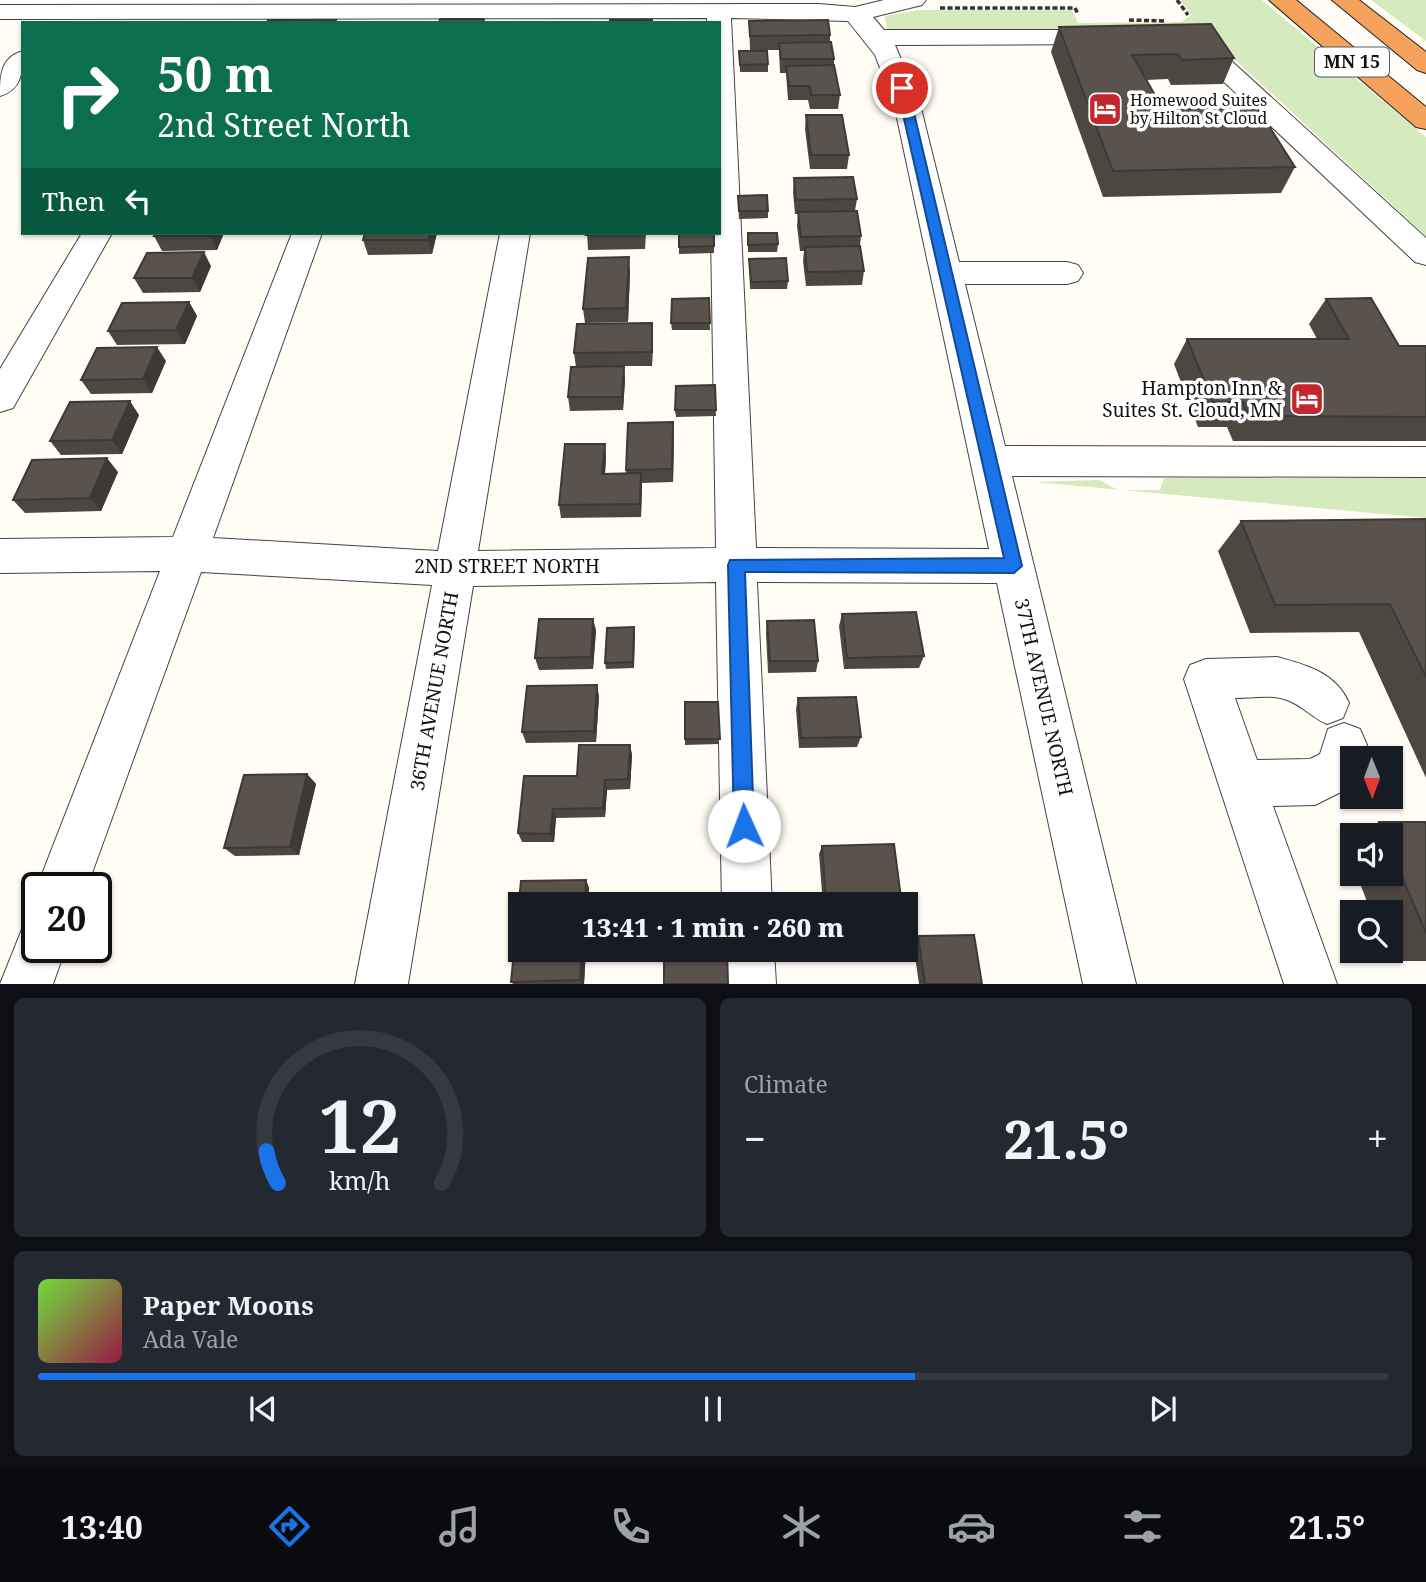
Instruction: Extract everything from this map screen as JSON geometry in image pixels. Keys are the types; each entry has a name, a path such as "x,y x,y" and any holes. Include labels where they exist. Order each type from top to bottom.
{"highway":[{"name":"MN 15","path":"1281,0 1330,44 1426,121"},
{"name":"MN 15","path":"1344,0 1426,65"}],"street":[{"path":"866,26 914,0"},
{"path":"0,12 55,17 227,11 387,17 564,11 841,11 866,26 1150,36 1196,42 1426,255"},
{"path":"719,11 719,21"},
{"name":"37TH AVENUE NORTH","path":"866,26 905,96 1110,984"},
{"path":"0,88 21,62"},
{"path":"721,76 747,892"},
{"path":"0,399 96,235"},
{"path":"68,872 306,235"},
{"name":"36TH AVENUE NORTH","path":"381,984 515,235"},
{"path":"946,274 1067,273"},
{"path":"989,461 1426,462"},
{"name":"2ND STREET NORTH","path":"0,556 187,554 457,569 736,565 1014,566"},
{"path":"1242,783 1315,782 1341,767 1335,724 1303,684 1277,677 1206,679 1311,984"},
{"path":"748,962 749,984"},
{"path":"26,984 34,963"}],"green space":[{"path":"1180,0 1262,0 1426,137 1426,236 1231,56 1175,29 887,30 885,16 919,10 1072,10 1078,23 1181,22 1191,15"},
{"path":"1371,0 1426,0 1426,41"},
{"path":"1164,478 1426,478 1426,518 1122,490 1160,490"},
{"path":"1099,480 1117,490 1035,482"}],"building":[{"path":"440,19 484,19 484,21"},
{"path":"268,20 336,20 336,21"},
{"path":"610,20 652,20 652,21"},
{"path":"828,20 830,35 750,36 749,21"},
{"path":"1211,24 1234,58 1182,60 1178,54 1132,55 1163,109 1257,107 1295,167 1113,171 1059,27"},
{"path":"831,42 834,59 781,59 779,43"},
{"path":"739,51 767,51 768,64 740,65"},
{"path":"834,65 840,95 811,95 810,86 789,86 786,66"},
{"path":"806,115 842,115 849,155 811,155"},
{"path":"853,177 857,199 796,200 794,178"},
{"path":"767,195 768,211 739,211 738,196"},
{"path":"857,211 861,236 801,237 798,212"},
{"path":"748,233 777,233 778,244 748,245"},
{"path":"155,235 210,235 210,236"},
{"path":"364,235 429,235 428,240 363,240"},
{"path":"679,235 714,235 714,246 679,247"},
{"path":"860,246 864,271 807,272 805,247"},
{"path":"204,252 192,278 134,278 147,253"},
{"path":"629,257 626,308 583,309 588,258"},
{"path":"786,258 788,281 751,282 749,259"},
{"path":"709,298 710,323 671,323 672,299"},
{"name":"Hampton Inn & Suites St. Cloud, MN","path":"1371,298 1399,346 1426,346 1426,417 1249,416 1243,402 1213,402 1187,339 1349,339 1326,299"},
{"path":"189,302 176,330 108,331 122,303"},
{"path":"652,323 652,352 574,353 577,324"},
{"path":"157,347 143,379 81,380 97,348"},
{"path":"624,366 622,397 568,397 571,367"},
{"path":"715,385 716,410 675,410 676,386"},
{"path":"130,401 112,440 50,441 70,402"},
{"path":"673,422 672,469 626,470 628,423"},
{"path":"565,444 605,444 602,474 641,473 640,504 559,505"},
{"path":"107,458 90,498 13,500 32,460"},
{"path":"1426,519 1426,677 1390,604 1275,605 1241,521"},
{"path":"916,612 924,656 847,658 842,614"},
{"path":"539,619 593,619 591,657 535,658"},
{"path":"814,620 818,661 770,661 767,621"},
{"path":"634,627 633,662 605,663 607,628"},
{"path":"597,685 594,731 522,732 527,686"},
{"path":"856,697 861,737 801,738 798,698"},
{"path":"685,702 718,702 720,739 685,739"},
{"path":"579,745 630,745 628,779 605,780 603,808 553,809 550,834 518,833 524,776 577,776"},
{"path":"307,774 290,847 224,848 244,775"},
{"path":"1426,822 1426,933 1403,879 1403,823 1379,823"},
{"path":"894,844 900,892 825,892 822,846"},
{"path":"586,880 586,892 520,892 521,881"},
{"path":"974,935 982,984 925,984 918,936"},
{"path":"513,962 581,962 580,980 511,982"},
{"path":"664,962 727,962 728,984 664,984"}],"place":[{"name":"Homewood Suites by Hilton St Cloud","path":"1105,109"},
{"name":"Hampton Inn & Suites St. Cloud, MN","path":"1307,399"}],"route":[{"path":"744,826 736,565 1014,566 902,88"}]}
